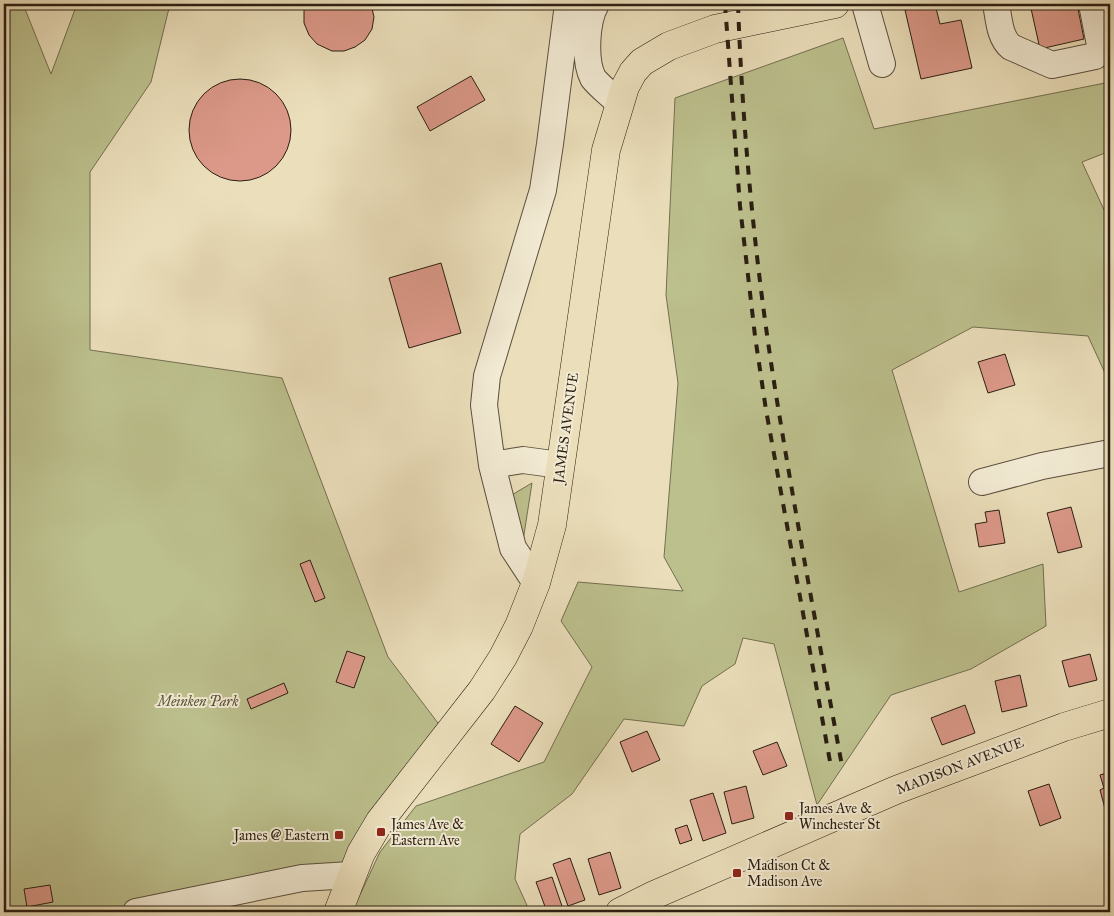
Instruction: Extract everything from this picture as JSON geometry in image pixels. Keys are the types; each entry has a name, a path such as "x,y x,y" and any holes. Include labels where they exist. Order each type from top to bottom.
{"main road":[{"name":"JAMES AVENUE","path":"338,912 361,853 380,821 482,690 503,657 519,626 536,583 552,525 606,150 619,103 633,72 642,62 669,46 715,29 800,8 835,4"},
{"name":"MADISON AVENUE","path":"620,912 654,895 896,790 1064,727 1110,713"}],"street":[{"path":"536,583 513,548 492,465 484,405 487,376 543,190 568,4"},
{"path":"596,4 589,25 589,63 594,78 619,103"},
{"path":"865,4 882,64"},
{"path":"996,4 1006,43 1052,65 1095,56 1101,50 1092,4"},
{"path":"982,482 1042,466 1110,453"},
{"path":"492,465 523,460 560,466"},
{"path":"136,912 302,878 351,876"}],"green space":[{"name":"Meinken Park","path":"4,4 23,4 51,74 77,4 170,4 151,82 90,172 90,350 282,378 388,657 447,735 351,875 136,912 4,912"},
{"path":"843,38 874,129 1110,82 1110,151 1082,162 1110,223 1110,384 1088,336 973,327 892,370 959,592 1043,564 1046,626 971,669 891,695 817,805 774,644 743,638 735,664 702,686 684,726 624,719 572,794 520,834 515,879 530,912 352,912 380,852 416,806 544,762 592,667 561,621 578,582 683,591 664,557 678,383 666,295 675,98"},
{"path":"532,483 523,541 510,496"}],"building":[{"path":"306,4 371,4 374,17 372,29 365,40 355,47 344,51 332,51 317,44 309,35 304,23"},
{"path":"935,4 940,24 961,20 972,68 921,79 905,10"},
{"path":"1030,4 1077,4 1084,39 1040,49"},
{"path":"471,76 485,100 430,131 417,107"},
{"path":"240,79 260,83 276,94 287,110 291,130 287,150 276,166 260,177 240,181 220,177 204,166 193,150 189,130 193,110 204,94 220,83"},
{"path":"441,263 461,333 409,348 389,278"},
{"path":"1005,354 1015,385 988,393 978,362"},
{"path":"1071,507 1082,547 1058,553 1047,513"},
{"path":"999,510 1005,543 979,547 975,524 987,522 985,512"},
{"path":"310,560 325,598 315,602 300,564"},
{"path":"347,651 365,657 354,688 336,682"},
{"path":"1090,654 1097,680 1069,687 1062,661"},
{"path":"1020,675 1027,706 1002,712 995,681"},
{"path":"284,683 288,693 251,709 247,699"},
{"path":"965,705 975,733 942,745 931,718"},
{"path":"515,706 543,723 519,762 491,744"},
{"path":"647,731 660,760 632,772 620,742"},
{"path":"777,742 787,766 763,775 753,751"},
{"path":"1110,772 1110,815 1107,816 1100,790 1104,788 1100,775"},
{"path":"1049,784 1061,818 1040,826 1028,791"},
{"path":"746,786 754,818 732,824 724,792"},
{"path":"713,793 726,833 703,841 690,800"},
{"path":"687,825 692,840 680,844 675,829"},
{"path":"610,852 621,888 599,895 588,859"},
{"path":"570,858 585,900 568,906 553,864"},
{"path":"552,877 564,912 547,912 536,882"},
{"path":"50,885 53,902 27,907 24,889"}],"railway":[{"path":"725,4 740,206 755,336 766,410 831,767"},
{"path":"738,4 747,160 764,316 795,506 842,766"}],"place":[{"name":"James Ave & Winchester St","path":"789,816"},
{"name":"James Ave & Eastern Ave","path":"381,832"},
{"name":"James @ Eastern","path":"339,835"},
{"name":"Madison Ct & Madison Ave","path":"737,873"}]}
